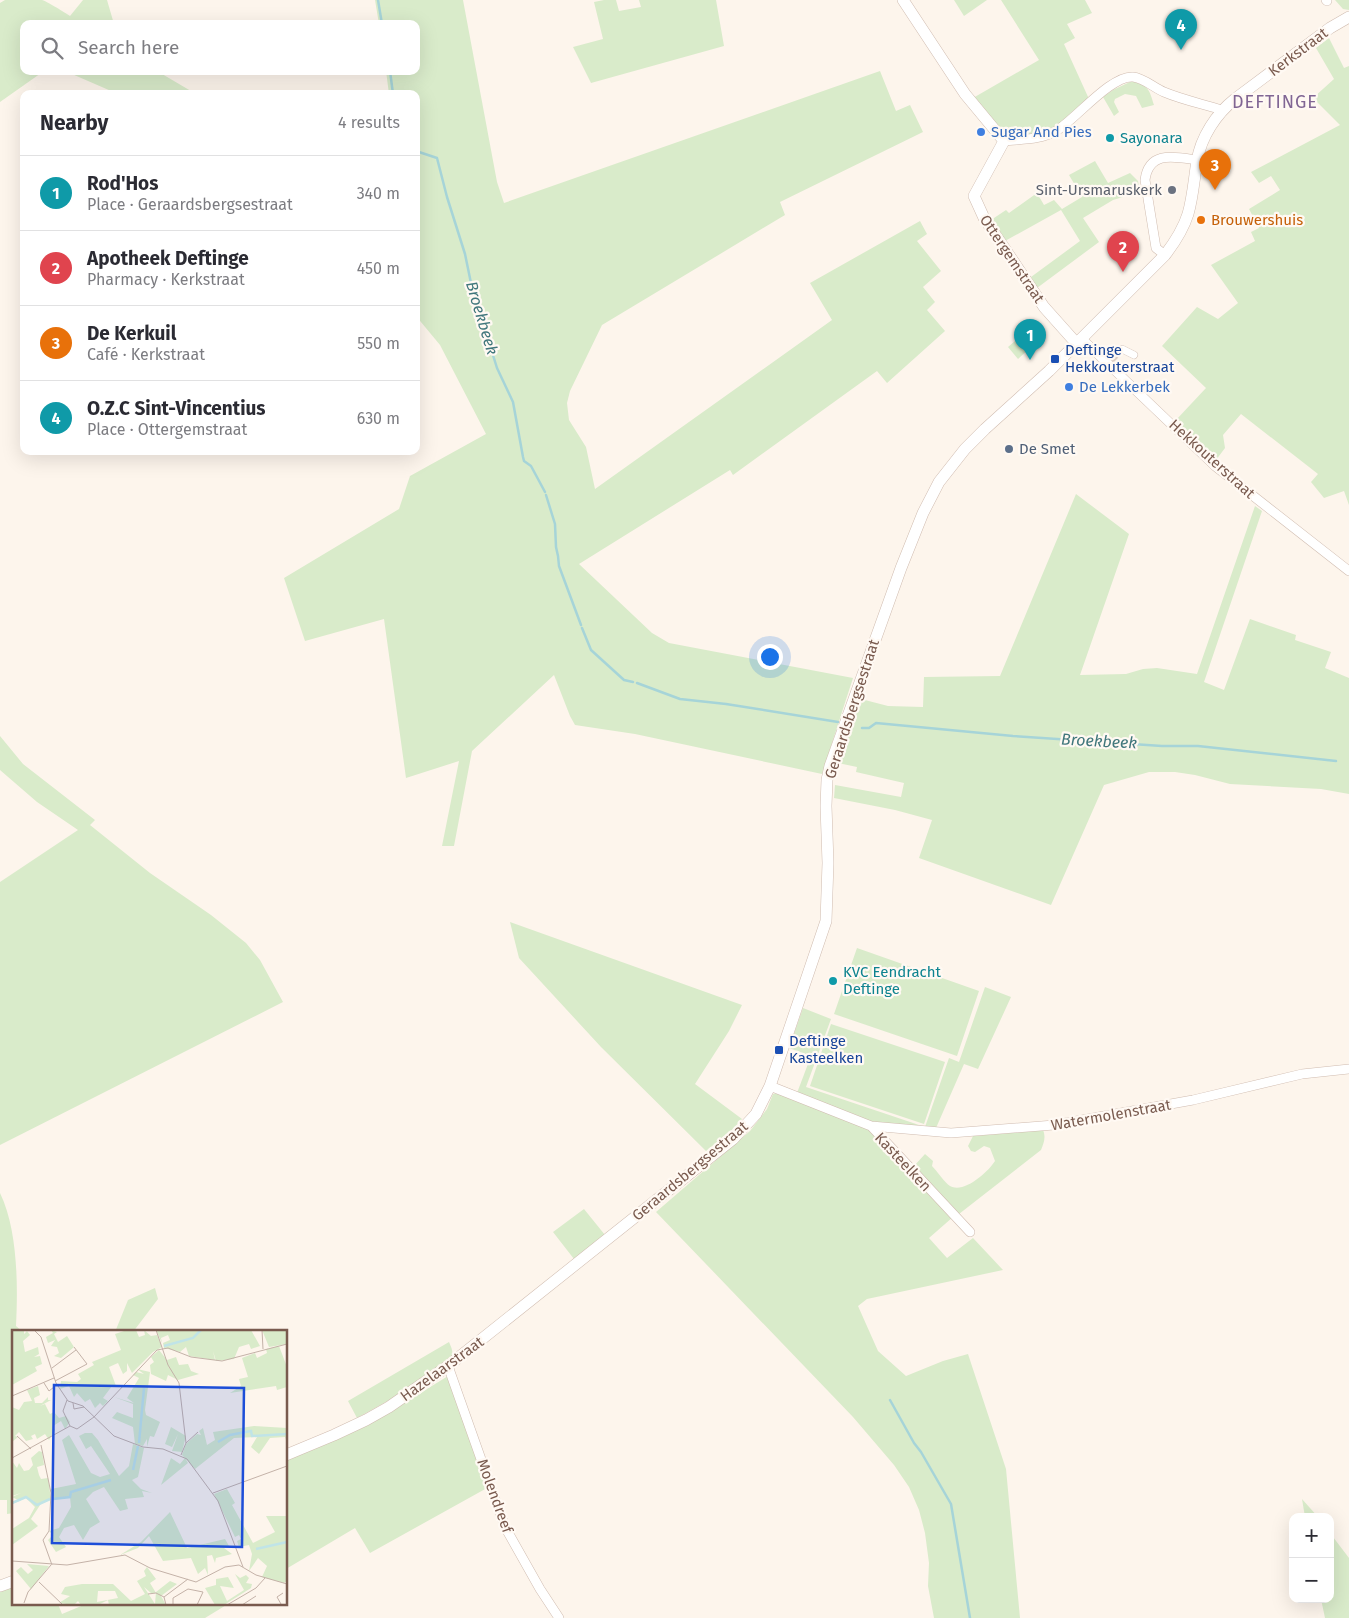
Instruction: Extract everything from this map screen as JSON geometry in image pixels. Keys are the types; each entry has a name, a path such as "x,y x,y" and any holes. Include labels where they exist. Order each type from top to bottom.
{"street":[{"path":"903,0 966,94 1004,141 1045,136 1056,131 1090,102 1129,77 1139,79 1169,94 1222,110"},
{"name":"Kerkstraat","path":"1079,341 1166,255 1179,236 1191,203 1197,160 1203,141 1222,110 1330,28 1349,17"},
{"name":"Ottergemstraat","path":"1004,141 974,196 984,218 1044,307 1079,341"},
{"path":"1166,255 1156,248 1145,180 1146,172 1153,162 1163,157 1197,160"},
{"name":"Hekkouterstraat","path":"1079,341 1110,361 1229,477 1349,571"},
{"name":"Geraardsbergsestraat","path":"583,1259 733,1139 756,1114 770,1086 826,921 828,863 827,780 830,766 901,568 939,482 964,450 1079,341"},
{"path":"1119,352 1122,349 1134,355"},
{"name":"Watermolenstraat","path":"871,1126 951,1133 1054,1126 1193,1100 1302,1074 1349,1069"},
{"name":"Kasteelken","path":"770,1086 871,1126 970,1232"},
{"name":"Hazelaarstraat","path":"288,1454 334,1435 389,1407 448,1366 583,1259"},
{"name":"Molendreef","path":"448,1366 505,1527 540,1589 559,1618"},
{"path":"0,1586 12,1582"}],"green space":[{"path":"5,0 42,0 70,16 83,0 107,0 113,20 20,20 20,75 38,75 0,102 0,3"},
{"path":"375,0 463,0 497,182 504,203 880,71 896,111 910,105 923,132 780,202 785,215 602,325 570,391 567,403 569,420 586,447 595,489 832,320 810,283 920,221 927,234 917,241 941,271 923,287 935,302 927,310 945,331 887,383 877,371 733,475 730,470 579,564 652,633 669,643 853,678 822,774 635,734 575,725 554,675 472,751 454,846 442,846 459,761 406,778 384,619 305,641 284,578 399,509 410,476 486,434 440,345 420,321 420,90 388,90 387,75 420,75 420,20 378,20"},
{"path":"616,0 619,11 641,7 639,0 716,0 724,46 591,83 573,47 603,39 594,2"},
{"path":"954,0 987,0 964,16"},
{"path":"1001,0 1085,0 1092,13 1067,24 1075,38 1064,44 1089,99 1062,123 1044,132 1014,136 1002,132 973,98 1039,60"},
{"path":"1335,0 1349,0 1349,10 1343,9"},
{"path":"1329,38 1344,68 1349,66 1349,505 1344,491 1324,498 1311,482 1318,474 1241,414 1223,435 1225,448 1216,460 1176,420 1206,388 1162,346 1197,307 1218,319 1238,303 1211,265 1255,241 1251,232 1259,228 1249,209 1280,190 1271,176 1259,183 1251,172 1340,125 1313,98 1334,79 1316,48"},
{"path":"74,75 164,75 189,90 109,90"},
{"path":"1132,81 1148,89 1154,105 1142,108 1136,96 1125,94 1115,99 1114,102 1119,112 1114,116 1103,97"},
{"path":"1095,161 1108,183 1130,173 1138,181 1140,192 1113,200 1083,218 1099,242 1037,288 1031,277 1080,241 1061,210 1005,241 991,220 1006,210 1009,213 1037,193 1044,205 1054,200 1062,209 1082,197 1069,175"},
{"path":"1021,336 1031,347 1018,359 1008,347"},
{"path":"1076,494 1129,534 1080,675 1126,674 1143,669 1157,668 1197,674 1255,506 1262,511 1204,682 1224,690 1250,619 1296,635 1295,640 1331,652 1325,668 1349,678 1349,794 1321,789 1230,784 1175,772 1149,772 1104,785 1051,905 919,858 932,820 895,810 834,798 835,785 901,797 904,783 856,772 857,767 838,763 861,699 888,706 923,707 924,677 1000,676"},
{"path":"0,736 23,764 95,820 90,825 150,873 211,915 246,943 260,960 283,1002 0,1145 0,882 78,830 37,802 0,770"},
{"path":"510,922 742,1005 729,1031 695,1084 742,1119 706,1151 601,1047 519,958"},
{"path":"857,948 979,991 957,1056 834,1014"},
{"path":"985,987 1011,997 978,1069 964,1064 936,1128 925,1127 949,1058 959,1062"},
{"path":"803,1008 831,1019 806,1087 925,1127 870,1122 797,1093 811,1056 789,1048"},
{"path":"831,1024 945,1062 924,1124 810,1086"},
{"path":"778,1093 869,1130 953,1217 929,1238 947,1258 973,1238 1003,1270 867,1299 858,1306 878,1351 906,1376 943,1361 968,1354 1006,1469 1020,1618 934,1618 928,1586 929,1563 925,1533 919,1510 909,1487 894,1465 853,1417 656,1212 750,1131 767,1109 773,1094"},
{"path":"1043,1130 1044,1140 1041,1150 959,1214 914,1166 925,1154 933,1161 932,1166 950,1186 962,1187 975,1181 995,1161 990,1148 984,1146 975,1152 971,1151 968,1146 973,1136"},
{"path":"0,1193 6,1208 14,1241 17,1276 16,1326 21,1330 12,1330 12,1513 7,1514 7,1500 0,1500"},
{"path":"584,1209 605,1235 574,1259 553,1232"},
{"path":"155,1288 158,1299 135,1330 116,1330 128,1300"},
{"path":"449,1342 452,1351 451,1360 402,1393 357,1418 348,1401"},
{"path":"448,1376 487,1488 370,1553 355,1528 288,1568 288,1460 380,1418"},
{"path":"1302,1499 1314,1513 1304,1513"},
{"path":"1334,1538 1349,1558 1349,1618 1325,1618 1322,1603 1334,1603"},
{"path":"12,1587 12,1606 59,1606 62,1614 81,1606 225,1606 205,1618 0,1618 0,1592"}],"waterway":[{"name":"Broekbeek","path":"378,0 381,20"},
{"name":"Broekbeek","path":"391,75 392,90"},
{"name":"Broekbeek","path":"420,152 437,158 465,254 472,288 497,368 513,402 524,461 531,466 545,492"},
{"name":"Broekbeek","path":"546,495 555,524 559,566 581,625"},
{"name":"Broekbeek","path":"582,628 591,650 624,680 633,682"},
{"name":"Broekbeek","path":"637,683 680,699 726,704 838,722"},
{"name":"Broekbeek","path":"862,728 869,728 876,723 1013,736 1162,746 1198,746 1336,761"},
{"path":"890,1400 951,1504 970,1618"}],"tunnel":[{"path":"1111,360 1119,352"}],"place":[{"name":"O.Z.C Sint-Vincentius","path":"1181,50"},
{"name":"Sugar And Pies","path":"981,132"},
{"name":"Sayonara","path":"1110,138"},
{"name":"Sint-Ursmaruskerk","path":"1172,190"},
{"name":"De Kerkuil","path":"1215,190"},
{"name":"Brouwershuis","path":"1201,220"},
{"name":"Apotheek Deftinge","path":"1123,272"},
{"name":"Deftinge Hekkouterstraat","path":"1055,359"},
{"name":"Rod'Hos","path":"1030,360"},
{"name":"De Lekkerbek","path":"1069,387"},
{"name":"De Smet","path":"1009,449"},
{"name":"KVC Eendracht Deftinge","path":"833,981"},
{"name":"Deftinge Kasteelken","path":"779,1050"}],"district":[{"name":"DEFTINGE","path":"1275,102"}]}
